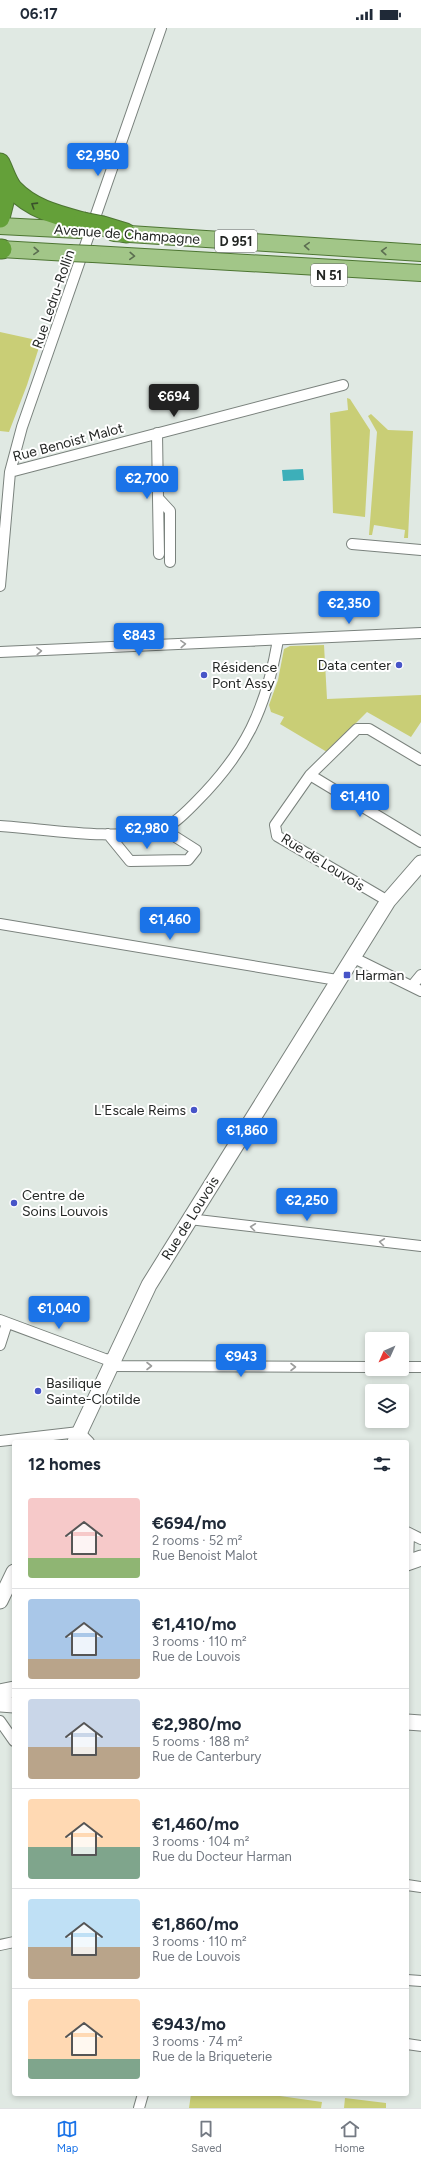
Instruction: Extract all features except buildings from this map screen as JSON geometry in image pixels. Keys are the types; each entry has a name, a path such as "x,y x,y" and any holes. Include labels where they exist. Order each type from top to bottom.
{"highway":[{"path":"0,163 12,188 26,200 44,211 81,226 126,233"},
{"path":"0,182 4,202 0,218"}],"main road":[{"name":"Avenue de Champagne","path":"0,226 81,226"},
{"name":"Avenue de Champagne","path":"126,233 421,253"},
{"name":"Avenue de Champagne","path":"1,249 421,273"},
{"name":"N 51","path":"238,262 273,271 421,282"}],"street":[{"name":"Rue Ledru-Rollin","path":"0,586 10,472 22,427 161,28"},
{"name":"Rue Benoist Malot","path":"10,472 343,385"},
{"path":"157,433 159,554"},
{"path":"158,498 170,511 170,562"},
{"path":"352,544 421,550"},
{"path":"0,652 421,633"},
{"path":"0,826 108,834 139,834 163,829 186,813 214,784 236,757 257,718 272,674 278,640"},
{"name":"Rue de Louvois","path":"388,901 278,836 275,825 310,775 357,729 369,729 421,760"},
{"path":"310,775 421,842"},
{"path":"108,834 130,861 188,860 196,850 163,829"},
{"name":"Rue de Louvois","path":"81,1439 112,1363 149,1284 337,980 388,901 421,863"},
{"path":"0,924 337,980"},
{"path":"352,957 416,989 421,975"},
{"path":"189,1219 421,1246"},
{"path":"0,1345 4,1321 112,1363 365,1367"},
{"path":"409,1367 421,1367"},
{"path":"50,1440 81,1439"},
{"path":"0,1441 12,1441"},
{"path":"409,1533 421,1539"},
{"path":"409,1540 412,1561"},
{"path":"0,1601 12,1576"},
{"path":"0,1692 12,1689"},
{"path":"0,1704 12,1705"},
{"path":"0,1721 12,1737"},
{"path":"409,1722 421,1723"},
{"path":"409,1885 421,1887"},
{"path":"0,1945 12,1942"},
{"path":"409,1980 421,1981"},
{"path":"409,2044 421,2046"},
{"path":"139,2108 142,2096"}],"green space":[{"path":"0,332 41,341 27,385 9,432 0,431"},
{"path":"347,398 350,399 370,430 365,517 333,513 330,413 348,410"},
{"path":"371,414 388,430 413,431 408,538 404,538 405,530 374,525 372,535 369,535 377,432 368,416"},
{"path":"324,645 327,699 421,695 421,722 411,737 367,712 327,752 280,724 284,717 271,712 269,705 278,680 284,649 290,646"},
{"path":"191,2096 280,2096 322,2102 321,2108 189,2108"},
{"path":"345,2098 386,2103 386,2108 344,2108"}],"water":[{"path":"303,469 304,480 283,481 282,470"}],"place":[{"name":"Data center","path":"399,665"},
{"name":"Résidence Pont Assy","path":"204,675"},
{"name":"Harman","path":"347,975"},
{"name":"L'Escale Reims","path":"194,1110"},
{"name":"Centre de Soins Louvois","path":"14,1203"},
{"name":"Basilique Sainte-Clotilde","path":"38,1391"}]}
